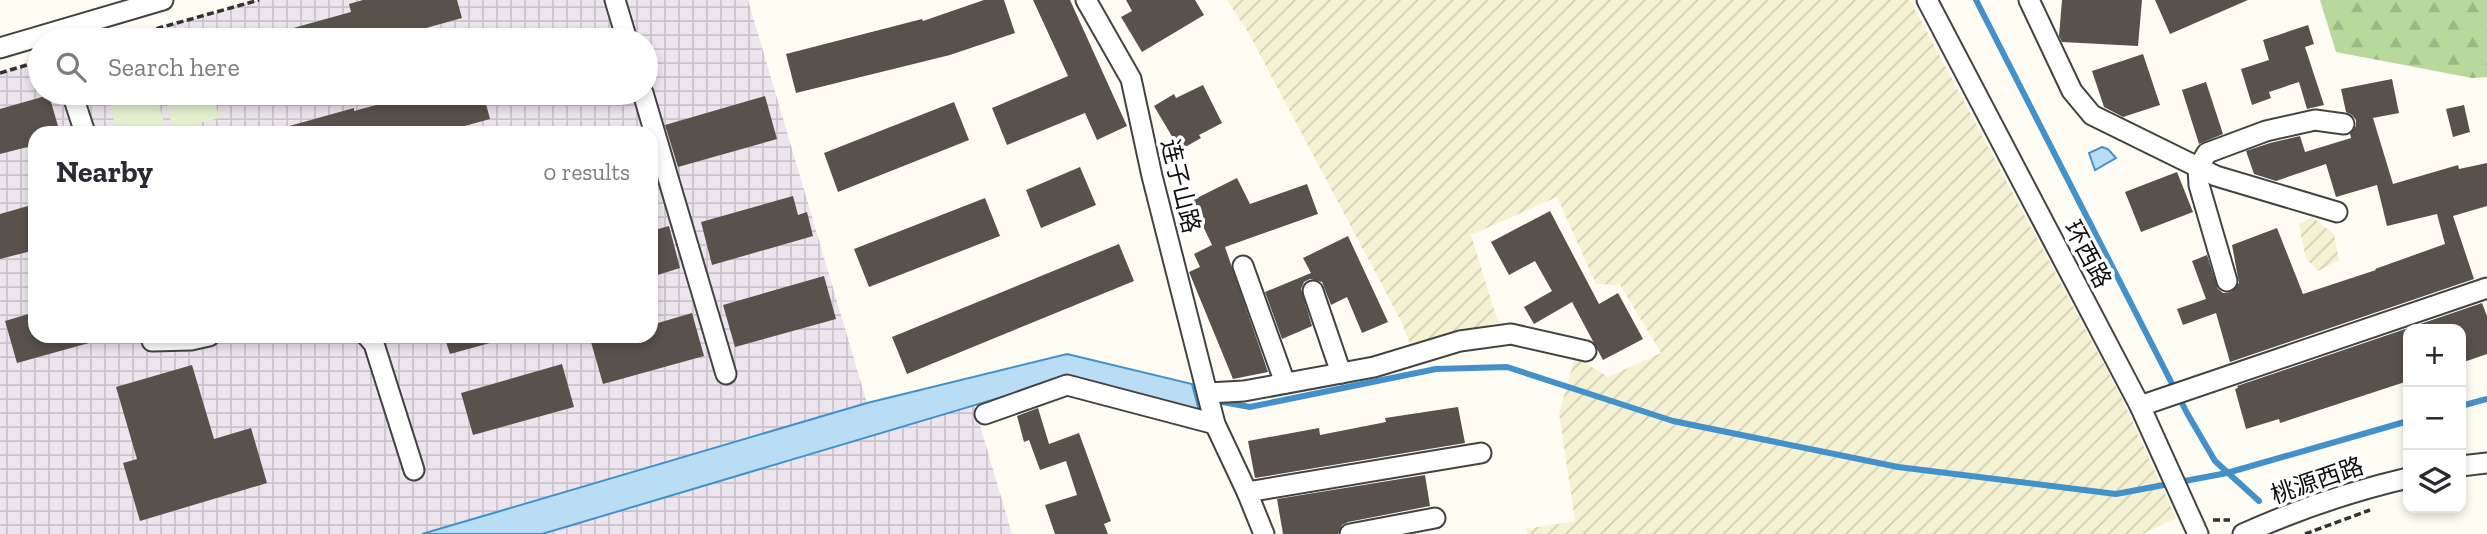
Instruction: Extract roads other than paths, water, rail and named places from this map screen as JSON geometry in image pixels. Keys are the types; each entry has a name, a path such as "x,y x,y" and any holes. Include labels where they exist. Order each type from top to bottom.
{"street":[{"path":"78,28 163,0"},
{"path":"615,0 623,28"},
{"name":"连子山路","path":"1086,0 1131,79 1152,176 1215,424"},
{"name":"环西路","path":"1927,0 2140,406 2199,534"},
{"path":"2029,0 2072,91 2092,115 2216,176 2337,212"},
{"path":"0,48 28,42"},
{"path":"76,105 83,126"},
{"path":"647,105 653,126"},
{"path":"2227,281 2199,185 2198,168 2207,153 2266,131 2315,120 2343,124"},
{"path":"658,144 726,374"},
{"path":"1243,266 1285,383"},
{"path":"2140,406 2165,400 2487,288"},
{"path":"1313,291 1341,373"},
{"path":"1208,393 1244,391 1374,367 1460,341 1511,334 1586,351"},
{"path":"373,343 414,470"},
{"path":"985,414 1067,385 1215,424 1264,534"},
{"path":"1247,492 1481,453"},
{"path":"2466,466 2487,463"},
{"name":"桃源西路","path":"2244,534 2276,519 2403,479"},
{"path":"1350,534 1435,518"}],"water":[{"path":"2102,147 2108,149 2116,158 2095,170 2089,153"},
{"path":"1067,354 1192,384 1202,422 1066,378 542,534 422,534 867,403"}],"waterway":[{"path":"1976,0 2187,413 2215,461 2259,501"},
{"path":"1217,401 1250,407 1436,369 1507,367 1673,421 1898,467 2116,494 2227,473 2403,422"},
{"path":"2466,405 2487,399"}]}
